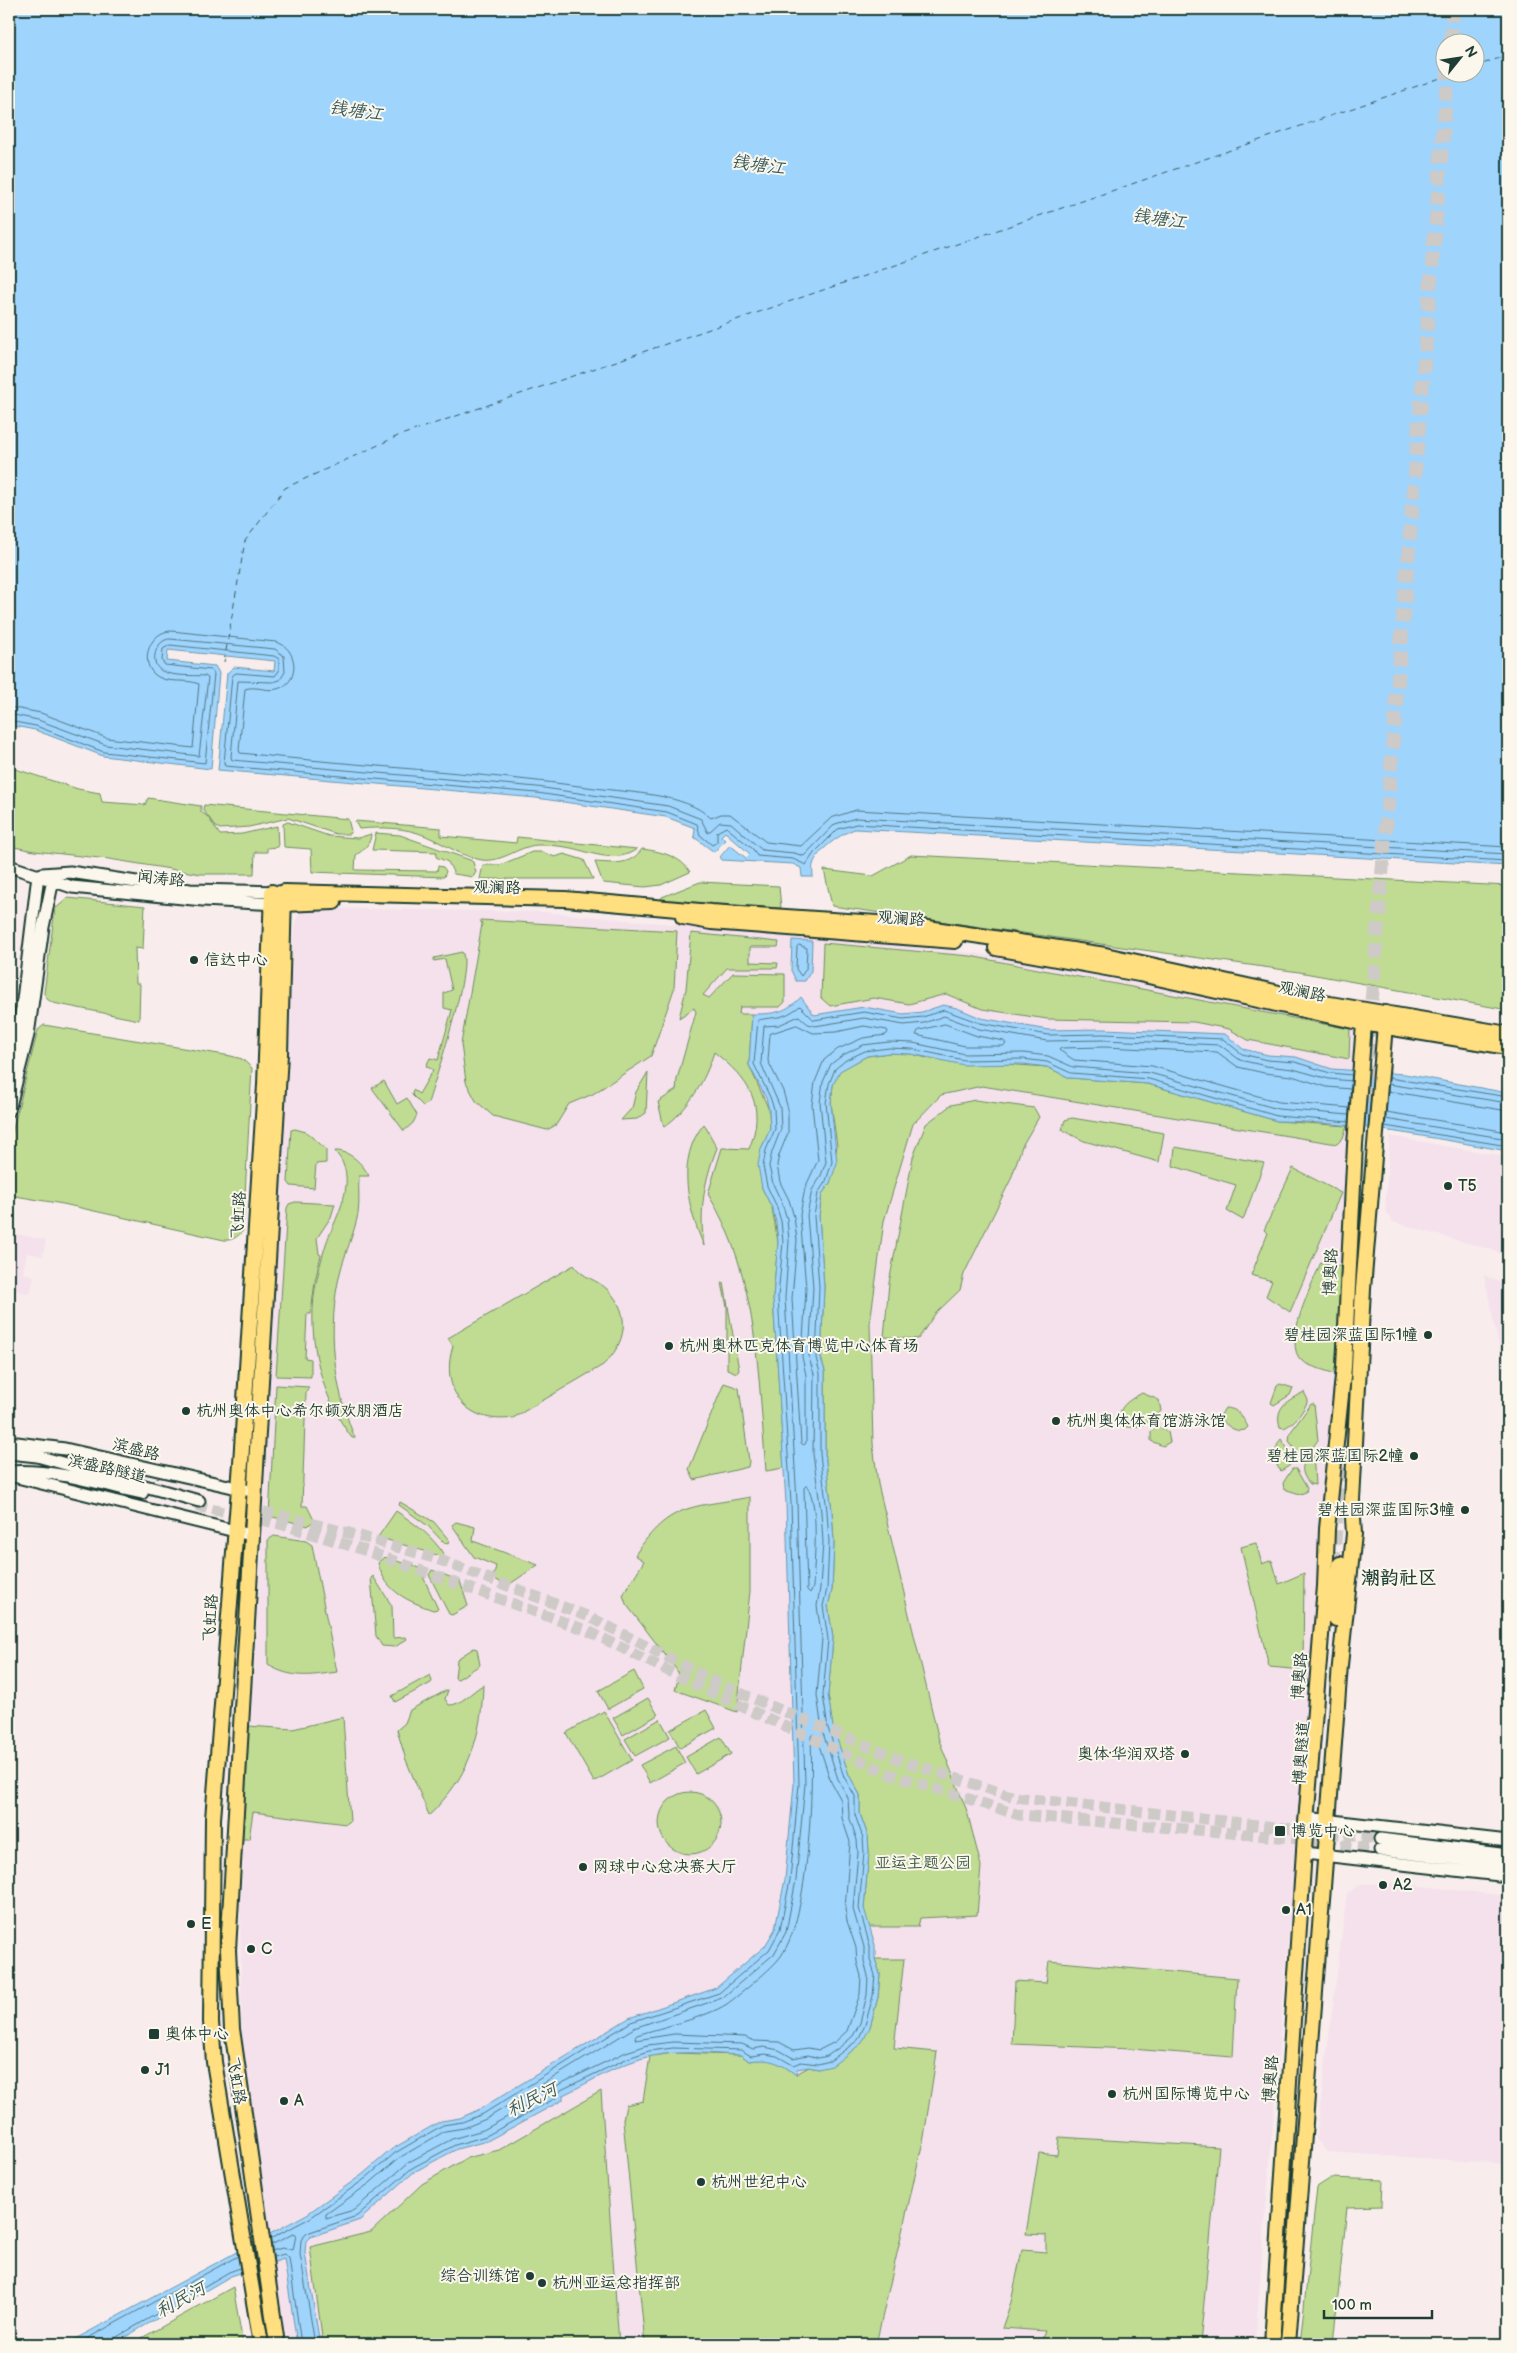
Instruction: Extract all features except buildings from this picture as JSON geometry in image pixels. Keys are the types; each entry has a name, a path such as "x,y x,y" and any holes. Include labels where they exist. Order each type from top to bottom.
{"main road":[{"name":"闻涛路","path":"9,866 72,886 203,900 277,898"},
{"name":"闻涛路","path":"38,875 70,872 190,890 277,898"},
{"path":"9,1077 22,1008 38,875"},
{"path":"9,1110 28,1035 43,927 53,880"},
{"name":"观澜路","path":"277,898 323,901 563,906 951,936 1106,955 1364,1017 1508,1034"},
{"name":"飞虹路","path":"261,2344 242,2219 214,2062 211,2022 213,1819 238,1488 277,898"},
{"name":"飞虹路","path":"277,898 280,1054 228,1950 231,2017 257,2216 277,2344"},
{"name":"博奥路","path":"1272,2344 1282,2153 1304,1852 1310,1819 1327,1529 1344,1367 1355,1145 1364,1017"},
{"name":"观澜路","path":"1385,1020 1508,1047"},
{"name":"博奥路","path":"1288,2344 1336,1722 1354,1534 1352,1501 1363,1290 1385,1020"},
{"name":"滨盛路","path":"9,1442 66,1449 255,1493"},
{"name":"滨盛路隧道","path":"9,1453 37,1456 198,1503 30,1470 9,1473"},
{"path":"9,1473 251,1535"},
{"name":"博奥隧道","path":"1310,1819 1337,1564 1333,1660 1336,1722"},
{"path":"1310,1819 1508,1841"},
{"path":"1508,1855 1380,1845 1508,1865"},
{"path":"1304,1852 1508,1876"}],"shaded area":[{"path":"312,908 545,912 976,953 1130,982 1356,1029 1338,1328 1255,2344 287,2344 251,2119 242,2046 240,1907 264,1506 293,936 295,922 300,913"},
{"path":"1390,1136 1508,1157 1508,1257 1492,1250 1393,1222 1385,1211"},
{"path":"11,1233 46,1240 43,1256 27,1253 23,1273 34,1276 30,1294 13,1290 16,1274 9,1272"},
{"path":"1484,1275 1508,1286 1508,1390"},
{"path":"1395,1883 1508,1896 1508,2164 1327,2152 1316,2139 1347,1893 1362,1884"}],"green space":[{"path":"9,767 78,789 100,793 102,802 145,805 148,798 201,806 201,812 208,817 220,835 242,834 277,826 278,847 267,848 267,852 255,852 254,874 201,874 109,859 34,851 9,846"},
{"path":"204,805 348,819 351,831 349,834 336,834 288,818 249,827 220,829 216,827 203,810"},
{"path":"355,821 441,828 441,836 516,843 517,837 637,849 621,856 613,857 571,848 533,845 498,859 482,860 461,853 418,833 393,828 359,829"},
{"path":"288,822 329,836 358,838 371,834 367,846 356,855 355,870 437,871 438,866 443,867 446,871 444,877 312,872 311,849 284,847 283,824"},
{"path":"376,833 400,835 470,860 473,862 476,872 473,877 454,874 448,862 436,857 437,852 372,850"},
{"path":"642,849 675,858 686,866 690,872 661,885 645,887 603,883 595,862 615,863 627,861"},
{"path":"532,852 542,852 555,857 564,854 584,860 593,879 480,879 483,865 500,865"},
{"path":"911,855 1508,886 1508,1010 1299,972 832,906 824,870 873,876"},
{"path":"700,882 779,886 781,908 660,901 662,897"},
{"path":"68,898 145,906 143,949 135,948 136,983 140,984 139,1020 53,1003 47,999 44,993 55,909"},
{"path":"480,920 677,931 674,989 651,1056 593,1094 569,1104 556,1125 547,1130 493,1116 476,1101 466,1082 461,1044 482,924"},
{"path":"691,933 779,942 778,947 750,947 750,962 778,963 777,968 727,968 703,995 709,998 733,973 785,974 785,1002 780,1007 740,1007 739,1014 752,1014 749,1065 769,1110 770,1130 761,1149 762,1188 772,1208 778,1242 773,1297 784,1468 766,1471 758,1364 747,1293 725,1226 708,1194 722,1148 749,1149 756,1119 755,1106 745,1083 714,1052 695,1094 681,1112 664,1127 658,1102 676,1090 677,1079 696,1012 694,1008 679,1018 686,989"},
{"path":"823,943 970,956 1350,1029 1349,1059 1248,1040 1229,1029 1194,1022 1047,1019 982,1009 946,994 909,1004 874,998 830,1006 821,998"},
{"path":"462,952 464,962 458,1001 428,1103 423,1106 412,1095 413,1090 419,1094 433,1070 426,1066 430,1058 438,1060 452,1010 444,1008 444,993 452,990 445,959 434,961 434,958"},
{"path":"44,1025 231,1056 242,1059 252,1068 243,1231 241,1233 232,1239 224,1240 63,1204 9,1195 9,1145 38,1030"},
{"name":"亚运主题公园","path":"889,1053 911,1054 931,1059 1047,1067 1070,1078 1148,1084 1277,1121 1347,1126 1343,1138 1337,1144 982,1086 941,1095 913,1124 884,1221 870,1323 873,1444 878,1484 939,1740 967,1811 981,1866 977,1915 920,1918 918,1927 868,1927 864,1908 869,1852 868,1836 860,1814 860,1795 849,1775 833,1728 828,1695 833,1638 828,1606 832,1590 834,1542 825,1454 825,1371 821,1358 824,1287 819,1216 822,1194 830,1183 837,1146 831,1103 833,1085 839,1071 867,1056"},
{"path":"648,1072 646,1113 637,1119 621,1120 632,1108 636,1092"},
{"path":"384,1081 397,1104 407,1098 417,1115 413,1123 404,1131 372,1088"},
{"path":"975,1100 1034,1108 1039,1117 1022,1146 1011,1179 964,1274 960,1290 935,1314 918,1339 884,1337 889,1283 913,1157 926,1124 951,1105"},
{"path":"1072,1118 1164,1133 1159,1162 1084,1141 1062,1130 1065,1120"},
{"path":"704,1124 717,1148 706,1184 702,1208 704,1246 689,1200 687,1168 695,1138"},
{"path":"295,1129 306,1132 326,1149 326,1163 316,1164 314,1188 291,1186 288,1182 291,1130"},
{"path":"1175,1147 1264,1163 1243,1220 1227,1211 1236,1185 1173,1166"},
{"path":"335,1151 350,1155 363,1167 369,1176 359,1176 358,1214 340,1273 334,1314 334,1356 337,1377 355,1438 352,1438 332,1405 319,1367 313,1328 315,1289 320,1266 326,1244 345,1194 346,1174 342,1162"},
{"path":"1293,1168 1341,1193 1290,1312 1266,1296 1272,1281 1251,1275 1268,1233 1264,1230"},
{"path":"295,1202 335,1204 331,1217 317,1238 319,1254 321,1255 315,1281 311,1314 307,1314 305,1358 311,1359 311,1377 276,1376 287,1208 289,1204"},
{"path":"1321,1262 1342,1267 1335,1374 1305,1363 1296,1353 1295,1341 1301,1313"},
{"path":"574,1265 581,1273 608,1290 616,1299 621,1309 623,1329 617,1348 611,1357 603,1365 513,1418 497,1419 482,1416 470,1410 454,1390 450,1377 453,1346 448,1338"},
{"path":"722,1283 724,1283 739,1370 737,1373 727,1369 727,1307"},
{"path":"724,1383 739,1388 749,1461 748,1467 694,1480 689,1469"},
{"path":"1280,1384 1293,1388 1290,1395 1274,1405 1271,1403 1277,1386"},
{"path":"276,1385 309,1387 306,1393 302,1506 307,1506 314,1520 308,1526 269,1516"},
{"path":"1304,1392 1308,1400 1301,1413 1288,1426 1280,1427 1279,1414 1281,1409 1288,1401"},
{"path":"1142,1393 1159,1400 1161,1411 1152,1420 1136,1427 1117,1424 1122,1408"},
{"path":"1311,1404 1314,1404 1318,1440 1310,1451 1300,1455 1289,1441 1290,1433"},
{"path":"1225,1408 1237,1411 1248,1427 1241,1431 1231,1428 1219,1418"},
{"path":"1157,1427 1168,1432 1170,1442 1163,1446 1151,1441 1151,1432"},
{"path":"1281,1439 1294,1458 1289,1466 1281,1471 1278,1468 1275,1455"},
{"path":"1313,1451 1315,1485 1310,1484 1303,1471 1306,1459"},
{"path":"1292,1469 1296,1469 1307,1488 1306,1492 1300,1494 1284,1489 1283,1483"},
{"path":"750,1497 750,1591 737,1712 675,1690 679,1676 676,1669 626,1604 623,1595 644,1561 635,1555 648,1537 660,1525 672,1516 685,1510"},
{"path":"400,1502 434,1522 449,1540 448,1544 443,1542 428,1526 399,1505"},
{"path":"396,1511 429,1536 440,1548 444,1555 443,1557 378,1537"},
{"path":"456,1522 475,1527 473,1541 538,1565 507,1586 493,1578 496,1566 474,1557 452,1525"},
{"path":"274,1536 306,1541 312,1545 337,1672 301,1675 285,1673 268,1665 268,1540"},
{"path":"1256,1543 1262,1564 1272,1560 1279,1584 1304,1573 1303,1670 1269,1667 1241,1547"},
{"path":"384,1557 419,1568 438,1609 433,1610 406,1599 392,1588 381,1573 378,1563"},
{"path":"432,1570 460,1581 468,1606 452,1615 449,1614 429,1575"},
{"path":"373,1576 392,1606 393,1638 406,1637 407,1639 395,1647 382,1646 376,1636 371,1578"},
{"path":"474,1648 477,1649 480,1665 458,1679 455,1678 457,1659"},
{"path":"634,1671 643,1689 608,1709 598,1691"},
{"path":"430,1675 431,1683 395,1702 392,1696"},
{"path":"483,1685 481,1716 469,1759 455,1785 429,1815 406,1760 397,1730 405,1723 410,1710 445,1691 448,1690 445,1699 449,1705 453,1705 462,1701"},
{"path":"648,1698 658,1715 623,1735 613,1718"},
{"path":"706,1710 716,1728 680,1748 670,1730"},
{"path":"604,1711 632,1760 594,1782 566,1733"},
{"path":"343,1717 350,1821 346,1824 253,1812 249,1839 240,1839 248,1726 293,1729"},
{"path":"660,1719 670,1737 635,1756 625,1739"},
{"path":"721,1737 731,1754 696,1774 686,1757"},
{"path":"676,1746 685,1763 650,1783 640,1765"},
{"path":"684,1792 696,1792 708,1797 716,1805 721,1817 721,1829 716,1841 708,1849 696,1854 684,1854 672,1849 664,1841 659,1829 659,1817 664,1805 672,1797"},
{"name":"杭州世纪中心","path":"875,1959 904,1959 894,2048 937,2052 924,2137 876,2344 645,2344 623,2120 626,2105 643,2101 650,2056 674,2053 741,2055 749,2061 769,2060 784,2066 796,2074 809,2067 818,2069 870,2027 878,1997 880,1974"},
{"path":"1049,1961 1237,1978 1233,2057 1131,2049 1012,2044 1015,1981 1046,1983"},
{"name":"综合训练馆","path":"601,2091 619,2344 323,2344 310,2247 371,2232 422,2184 467,2158 499,2150"},
{"name":"杭州国际博览中心","path":"1059,2137 1219,2147 1200,2344 1129,2344 1042,2339 1045,2331 1002,2328 1011,2302 1022,2250 1046,2252 1046,2235 1026,2234 1039,2153 1057,2155"},
{"path":"1331,2178 1383,2180 1382,2206 1347,2207 1333,2344 1300,2344 1317,2187"},
{"path":"233,2287 243,2344 131,2344"}],"water":[{"name":"钱塘江","path":"9,9 1508,9 1508,866 855,829 837,838 819,854 813,865 813,877 802,877 801,868 793,864 722,860 720,857 730,845 746,858 750,854 725,832 721,836 725,840 714,852 694,837 695,828 666,817 536,798 218,770 227,673 234,667 274,671 275,661 168,650 167,661 215,666 219,673 211,769 103,756 35,730 9,725"},
{"path":"792,940 812,941 811,971 805,981 796,981 791,970"},
{"name":"利民河","path":"801,997 814,1015 864,1007 903,1014 922,1012 943,1005 957,1008 981,1018 1048,1030 1104,1029 1225,1034 1243,1049 1268,1055 1296,1057 1332,1069 1405,1074 1508,1093 1508,1151 1422,1136 1335,1124 1277,1121 1148,1084 1070,1078 1047,1067 1023,1064 964,1065 911,1054 889,1053 867,1056 840,1071 833,1085 831,1103 837,1163 830,1183 822,1194 819,1216 824,1287 821,1358 825,1371 825,1454 834,1542 832,1590 828,1606 833,1638 828,1695 833,1727 849,1775 860,1795 860,1814 868,1836 869,1852 864,1908 875,1945 875,1959 880,1974 878,1997 870,2027 862,2043 832,2066 818,2069 809,2067 797,2069 796,2075 774,2062 763,2060 749,2061 741,2055 674,2053 640,2059 563,2095 563,2100 487,2141 457,2149 414,2172 360,2220 310,2237 306,2241 305,2253 320,2344 297,2344 284,2259 231,2276 113,2344 66,2344 307,2214 363,2174 392,2149 441,2121 460,2118 480,2109 629,2018 716,1988 765,1946 775,1929 785,1879 794,1784 786,1503 773,1297 778,1242 776,1222 772,1208 762,1188 758,1165 761,1149 770,1129 769,1110 766,1098 749,1065 752,1014 779,1012"}],"ferry route":[{"path":"1484,63 1508,55"},
{"path":"224,662 245,541 285,488 398,436 1434,80"}],"tunnel":[{"path":"1452,32 1453,9"},
{"path":"1370,1021 1447,82"},
{"path":"1372,1100 1378,1014"},
{"path":"1333,1565 1340,1462"},
{"path":"196,1506 280,1524 358,1548 586,1630 721,1697 890,1774 1019,1815 1291,1838 1380,1850"},
{"path":"247,1509 275,1514 360,1536 437,1559 590,1617 721,1685 900,1760 1014,1797 1380,1839"}],"place":[{"name":"信达中心","path":"194,960"},
{"name":"T5","path":"1448,1186"},
{"name":"碧桂园深蓝国际1幢","path":"1428,1335"},
{"name":"杭州奥林匹克体育博览中心体育场","path":"669,1346"},
{"name":"杭州奥体中心希尔顿欢朋酒店","path":"186,1411"},
{"name":"杭州奥体体育馆游泳馆","path":"1056,1421"},
{"name":"碧桂园深蓝国际2幢","path":"1414,1456"},
{"name":"碧桂园深蓝国际3幢","path":"1465,1510"},
{"name":"奥体·华润双塔","path":"1185,1754"},
{"name":"博览中心","path":"1280,1831"},
{"name":"网球中心总决赛大厅","path":"583,1867"},
{"name":"A2","path":"1383,1885"},
{"name":"A1","path":"1286,1910"},
{"name":"E","path":"191,1924"},
{"name":"C","path":"251,1949"},
{"name":"奥体中心","path":"154,2034"},
{"name":"J1","path":"145,2070"},
{"name":"杭州国际博览中心","path":"1112,2094"},
{"name":"A","path":"284,2101"},
{"name":"杭州世纪中心","path":"701,2182"},
{"name":"综合训练馆","path":"530,2276"},
{"name":"杭州亚运总指挥部","path":"542,2283"}],"district":[{"name":"潮韵社区","path":"1399,1578"}]}
